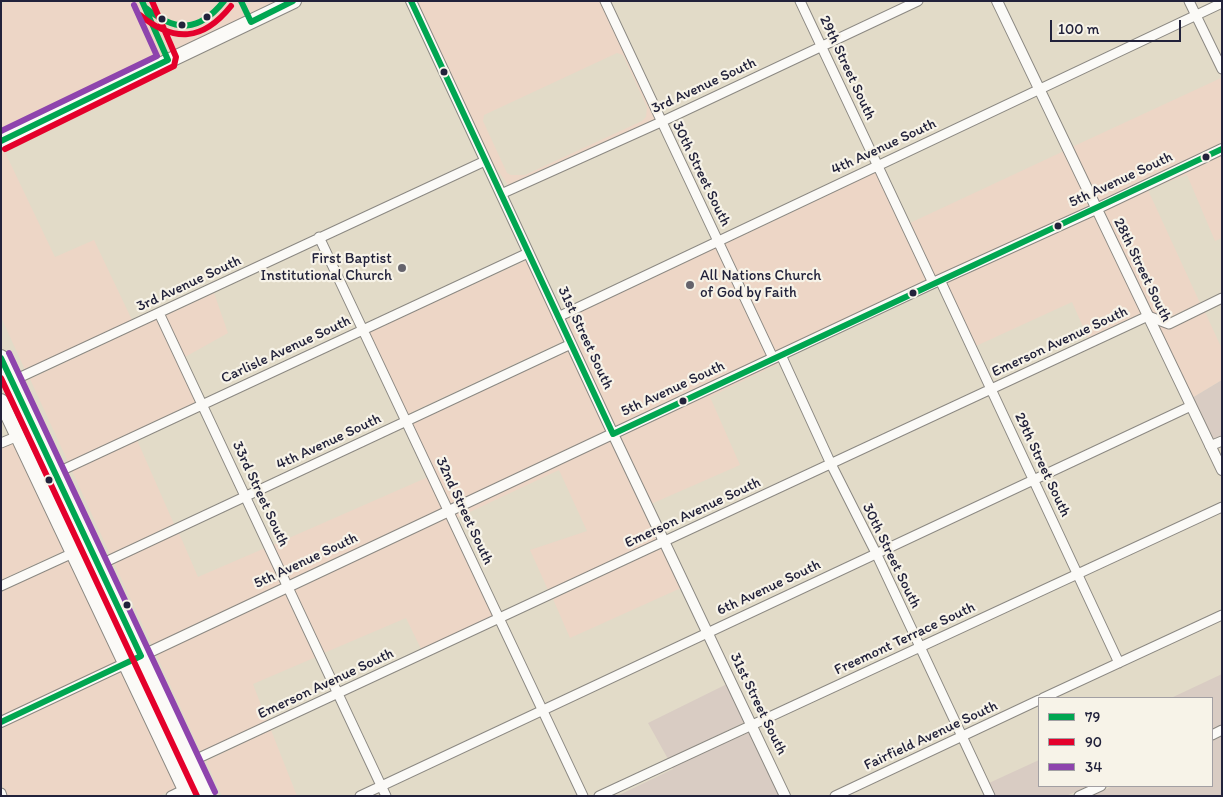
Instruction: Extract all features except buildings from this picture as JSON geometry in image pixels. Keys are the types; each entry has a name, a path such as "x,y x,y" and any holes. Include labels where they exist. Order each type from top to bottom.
{"main road":[{"path":"1,141 294,1"},
{"path":"1,357 7,378 56,473 206,796"},
{"path":"1,401 186,792"},
{"path":"18,436 27,438 34,443 54,485 65,492"}],"street":[{"name":"31st Street South","path":"411,1 612,434 785,796"},
{"name":"30th Street South","path":"605,1 718,241 876,553 990,796"},
{"name":"29th Street South","path":"800,1 878,166 991,389 1119,663"},
{"name":"3rd Avenue South","path":"501,194 661,122 918,1"},
{"name":"28th Street South","path":"997,1 1222,470"},
{"path":"1190,1 1222,69"},
{"name":"4th Avenue South","path":"558,317 1222,3"},
{"name":"5th Avenue South","path":"1,722 936,281 1096,209 1222,149"},
{"name":"3rd Avenue South","path":"7,378 159,313 485,161"},
{"name":"32nd Street South","path":"319,238 584,796"},
{"name":"Carlisle Avenue South","path":"56,473 528,253"},
{"name":"Emerson Avenue South","path":"176,769 1148,316 1168,324 1222,298"},
{"name":"33rd Street South","path":"159,313 386,796"},
{"name":"4th Avenue South","path":"98,565 570,344"},
{"name":"6th Avenue South","path":"360,796 1191,406"},
{"path":"1,442 18,436"},
{"path":"1210,446 1222,441"},
{"name":"Freemont Terrace South","path":"599,796 1222,507"},
{"path":"1,586 73,553"},
{"path":"1045,697 1222,615"},
{"name":"Fairfield Avenue South","path":"835,796 1038,700"},
{"path":"171,796 186,792 200,782"},
{"path":"1079,796 1099,787"}],"shaded area":[{"path":"8,1 241,1 247,4 254,1 283,1 1,135 1,5"},
{"path":"416,1 600,1 655,119 508,185 489,158","holes":["617,53 623,55 647,107 646,117 642,121 525,175 511,175 507,173 483,121 484,115"]},
{"path":"232,36 3,148 55,257 94,240 132,320 25,370 1,317 1,146"},
{"path":"1221,78 1222,143 1098,203 1072,147"},
{"path":"1064,151 1090,207 935,276 910,223"},
{"path":"1222,155 1222,238 1215,241 1187,175 1154,187"},
{"path":"876,172 927,280 775,352 725,244"},
{"path":"1148,190 1200,303 1168,318 1151,312 1103,212"},
{"path":"1094,216 1142,313 1088,338 1072,302 976,346 946,282"},
{"path":"716,247 767,356 614,427 564,319"},
{"path":"527,260 564,341 408,414 369,332"},
{"path":"214,293 228,333 185,357 165,316"},
{"path":"1205,312 1222,349 1222,380 1192,398 1157,324 1171,328"},
{"path":"157,319 196,402 68,462 30,379"},
{"path":"569,350 606,431 451,504 412,424"},
{"path":"779,361 780,363 710,397 740,465 651,504 619,437"},
{"path":"1222,380 1222,435 1212,440 1192,398"},
{"path":"137,440 174,524 110,554 72,471"},
{"path":"611,440 658,539 548,590 530,550 587,531 559,470 457,518 455,514"},
{"path":"16,442 66,550 1,580 1,448"},
{"path":"428,477 442,508 290,580 273,545"},
{"path":"447,517 493,616 421,649 406,618 324,653 294,589"},
{"path":"179,533 198,577 265,548 282,584 152,645 114,563"},
{"path":"662,548 681,588 570,638 553,599"},
{"path":"71,559 119,661 1,716 1,591"},
{"path":"286,593 316,657 253,684 267,721 201,752 156,654"},
{"path":"123,670 179,787 159,796 7,796 1,783 1,727"},
{"path":"1222,674 1222,725 1213,729 1213,697 1173,697"},
{"path":"727,684 745,722 668,759 648,723"},
{"path":"271,730 297,796 222,796 206,761"},
{"path":"750,732 780,796 617,796 673,769 672,767"},
{"path":"1222,736 1222,796 1091,796 1111,787 1213,787 1213,740"},
{"path":"1038,760 1038,787 1086,787 1066,796 995,796 989,783"}],"transit line":[{"name":"79","path":"1,141 168,60 142,1"},
{"name":"90","path":"5,149 174,66 176,57 152,1"},
{"name":"79","path":"146,8 167,22 187,26 205,19 224,1"},
{"name":"79","path":"241,1 251,22 293,1"},
{"name":"79","path":"411,1 613,434 1222,149"},
{"name":"34","path":"1,131 157,56 134,5"},
{"name":"90","path":"140,15 165,30 176,34 188,34 199,32 210,26 231,6"},
{"name":"34","path":"9,353 215,792"},
{"name":"79","path":"1,358 141,656 1,722"},
{"name":"90","path":"1,378 197,796"}],"place":[{"name":"First Baptist Institutional Church","path":"402,268"},
{"name":"All Nations Church of God by Faith","path":"690,285"}]}
